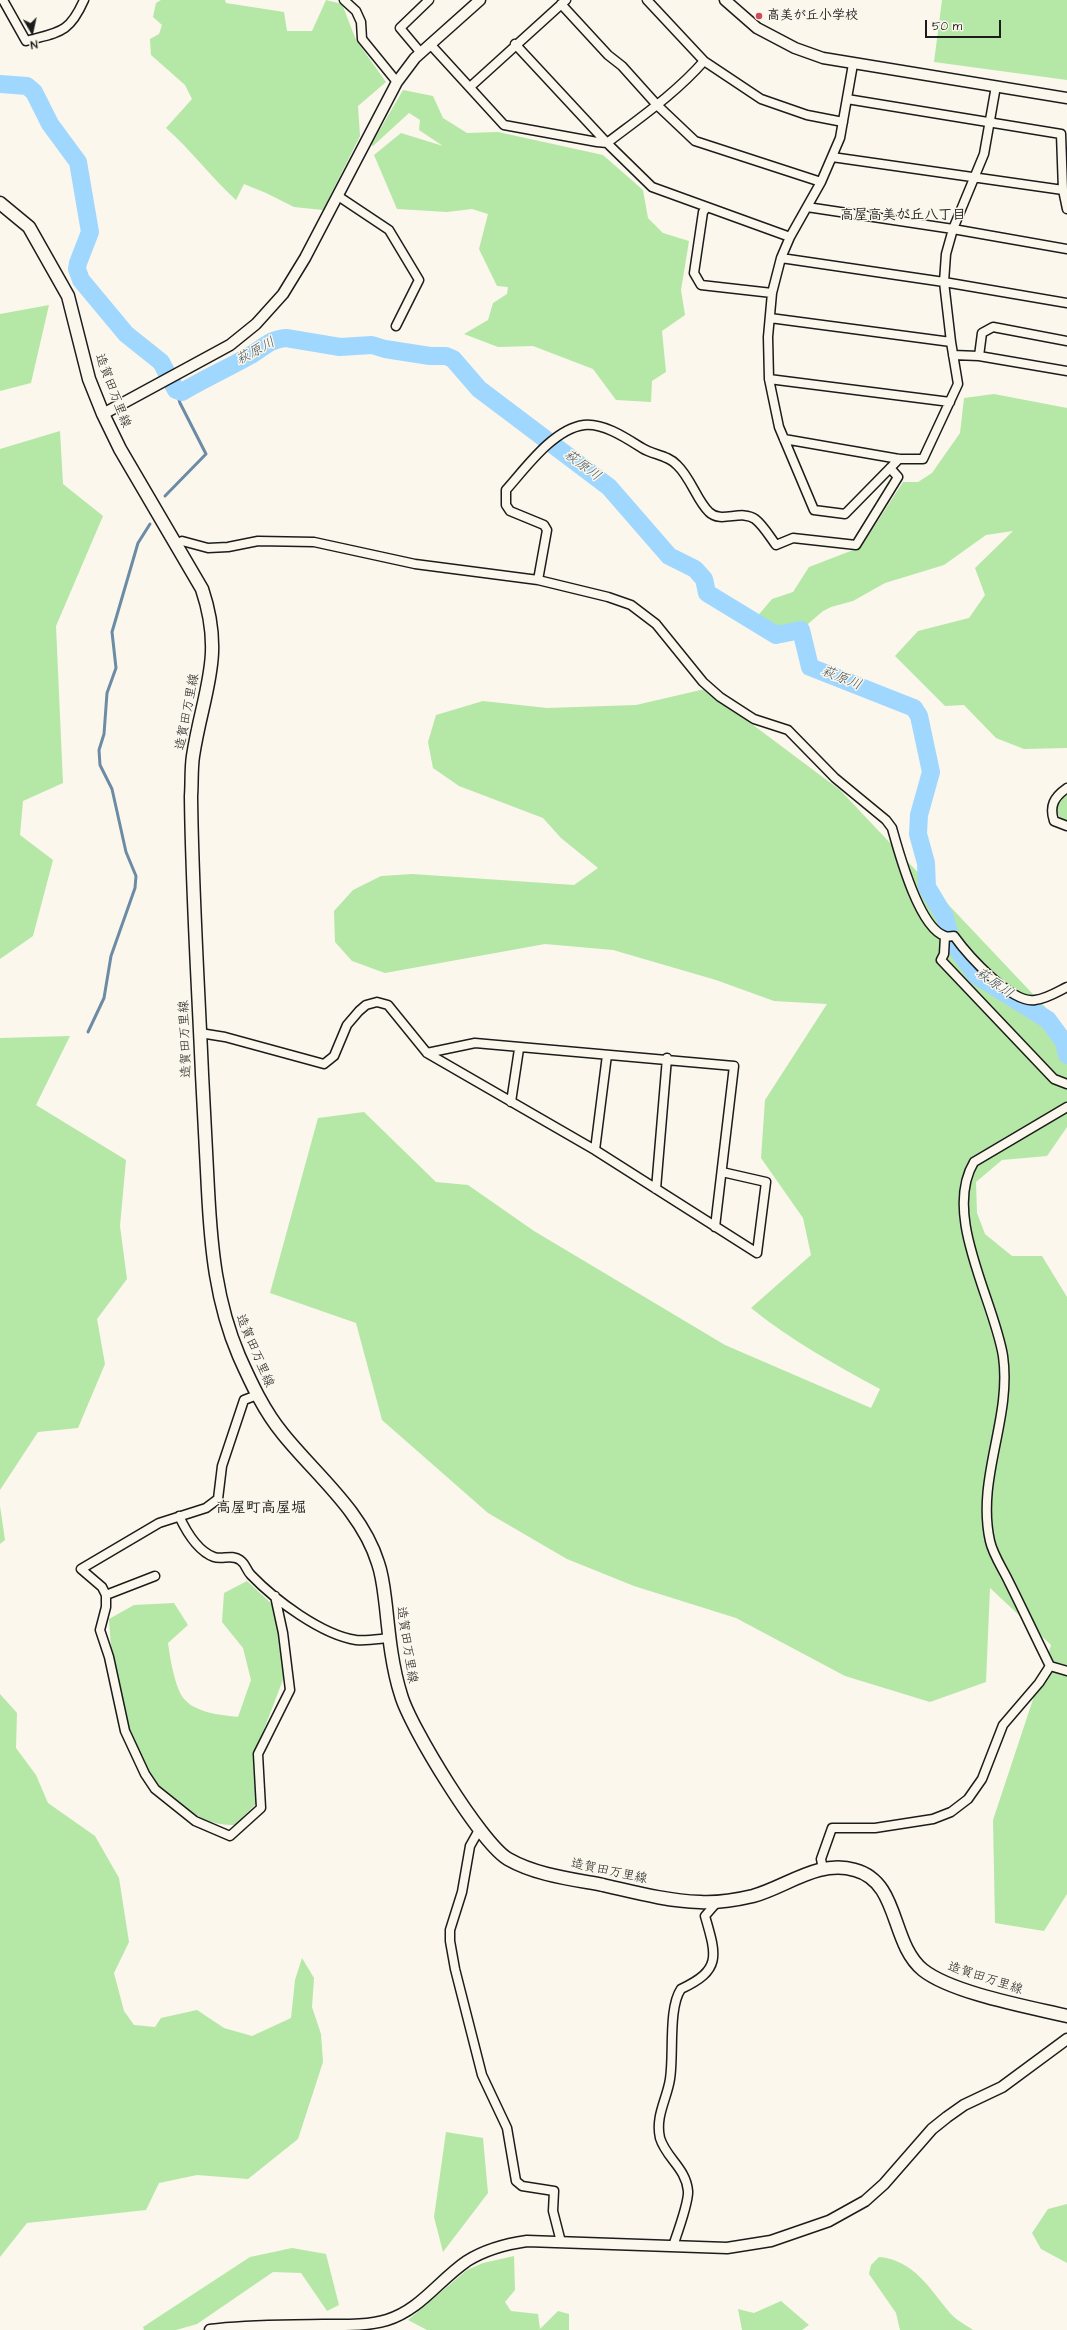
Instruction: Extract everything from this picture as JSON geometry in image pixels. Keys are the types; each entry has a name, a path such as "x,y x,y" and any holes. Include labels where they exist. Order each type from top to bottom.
{"main road":[{"name":"造賀田万里線","path":"0,203 29,227 68,296 89,379 102,414 120,449 202,589 210,613 214,641 210,679 193,756 191,796 200,1033 211,1256 218,1293 228,1329 257,1395 281,1432 350,1512 367,1536 379,1564 389,1638 401,1698 418,1733 479,1830 496,1850 505,1857 539,1872 662,1898 700,1902 718,1901 754,1895 823,1868 841,1867 860,1870 874,1879 882,1889 890,1904 904,1947 924,1971 947,1984 1067,2016"}],"street":[{"path":"3,0 26,41 64,30 76,17 84,0"},
{"path":"344,0 356,11 361,22 362,39 397,82"},
{"path":"421,53 400,28 429,0"},
{"path":"102,414 230,345 256,324 283,294 305,258 397,82 415,58 480,0"},
{"path":"647,0 704,61 761,98 807,115 843,122"},
{"path":"725,0 757,28 794,48 823,58 1067,98"},
{"path":"470,87 564,2 657,105 696,141 820,182"},
{"path":"430,44 504,125 607,143 657,105 688,78 704,61"},
{"path":"516,44 607,143 652,187 790,237"},
{"path":"853,64 840,138 820,182 790,237 781,258 772,293 768,337 770,379 773,404 784,439 814,510 845,514 899,459"},
{"path":"784,439 899,459 923,459 958,384 951,342 944,282 946,254 953,228 984,154 996,86"},
{"path":"847,99 990,124 1062,134 1063,190 1067,209"},
{"path":"832,157 1063,190"},
{"path":"338,196 389,230 419,280 396,326"},
{"path":"707,207 703,212 694,273 701,285 772,293"},
{"path":"807,207 953,228 1067,249"},
{"path":"781,258 944,282 1067,303"},
{"path":"770,318 951,342"},
{"path":"979,356 982,333 993,327 1067,340"},
{"path":"953,355 979,356 1067,371"},
{"path":"770,379 950,402"},
{"path":"538,580 547,530 544,525 510,511 506,505 506,490 546,445 569,430 584,425 605,429 620,435 646,450 666,457 676,464 688,478 709,512 718,518 748,516 755,520 776,545 793,538 856,545 898,477 890,468"},
{"path":"176,544 182,542 208,548 228,547 258,541 314,542 415,564 538,580 608,597 631,605 656,624 703,682 720,697 754,718 788,730 835,778 886,820 892,828 914,898 928,924 945,936 954,936 979,967 1000,984 1027,1000 1043,998 1067,987"},
{"path":"1067,788 1054,801 1051,809 1054,821 1067,826"},
{"path":"945,936 944,954 941,960 1054,1079 1067,1084"},
{"path":"200,1033 225,1037 324,1064 334,1056 347,1025 366,1005 377,1002 388,1005 427,1053 595,1150 757,1253 766,1182 722,1172"},
{"path":"427,1053 475,1043 520,1049 667,1058 734,1066 715,1227"},
{"path":"511,1102 520,1049"},
{"path":"595,1150 607,1055"},
{"path":"656,1189 667,1058"},
{"path":"1067,1107 974,1162 967,1173 963,1191 964,1212 971,1245 978,1275 999,1334 1006,1377 1005,1396 989,1474 985,1510 990,1543 1050,1666 1067,1671"},
{"path":"257,1395 244,1400 222,1466 218,1498 206,1508 159,1523 81,1569 102,1587 106,1595 106,1607 100,1630 109,1658 124,1731 145,1774 155,1788 195,1821 230,1836 261,1808 258,1754 290,1690 283,1633 275,1596"},
{"path":"179,1516 186,1532 201,1549 214,1557 229,1557 238,1559 245,1564 250,1574 275,1596 298,1613 337,1635 367,1640 389,1638"},
{"path":"106,1595 155,1576"},
{"path":"823,1868 821,1859 832,1828 875,1828 933,1819 951,1812 968,1799 982,1779 1003,1725 1039,1684 1050,1666"},
{"path":"479,1830 470,1846 462,1892 450,1930 455,1969 482,2075 507,2128 516,2181 522,2186 554,2191 553,2211 560,2242"},
{"path":"673,2246 688,2192 684,2174 668,2153 661,2139 658,2122 670,2080 674,2005 681,1989 700,1980 710,1971 713,1959 705,1916 718,1901"},
{"path":"210,2330 236,2326 365,2324 386,2320 416,2306 467,2262 483,2252 505,2244 527,2241 727,2248 751,2245 815,2226 848,2212 865,2201 884,2184 932,2129 964,2105 1002,2087 1067,2039"}],"green space":[{"path":"161,0 225,0 226,3 284,12 287,31 312,31 326,0 342,4 356,40 386,82 358,106 360,136 323,210 294,207 244,184 236,200 166,128 192,99 185,85 151,55 150,39 159,34 162,25 153,17 156,3"},
{"path":"942,0 1067,0 1067,80 934,62"},
{"path":"403,90 433,96 443,118 467,133 498,132 603,155 643,190 648,218 663,233 689,241 681,290 685,315 662,331 666,372 652,381 651,402 616,400 593,369 533,346 498,347 464,334 488,320 493,303 507,294 508,287 497,286 479,249 488,214 472,209 447,212 397,209 374,155 401,133 443,146 419,130 420,120 409,113 373,146 371,145"},
{"path":"49,305 31,383 0,391 0,314"},
{"path":"994,394 1067,408 1067,748 1024,749 996,738 964,705 945,706 895,656 918,631 969,618 985,595 975,568 1013,531 986,535 944,565 885,583 853,601 831,607 823,611 801,630 775,633 755,619 772,599 793,592 809,567 861,547 903,482 918,482 932,473 960,433 964,398"},
{"path":"60,431 63,484 103,516 56,626 63,783 23,801 20,835 53,860 33,936 0,959 0,449"},
{"path":"705,689 840,790 1047,1009 1067,1041 1067,1127 1047,1156 1002,1160 976,1182 977,1213 985,1234 1012,1256 1042,1256 1067,1297 1067,1894 1044,1931 995,1923 993,1820 1051,1645 990,1588 986,1682 930,1702 845,1676 736,1618 634,1586 567,1559 488,1513 382,1420 356,1323 270,1293 318,1118 364,1112 436,1182 468,1185 534,1231 725,1345 871,1408 880,1389 798,1342 751,1308 811,1255 803,1218 761,1158 765,1100 827,1004 774,1001 716,980 613,950 545,944 385,973 352,961 335,942 334,911 353,890 381,876 412,874 574,885 598,868 561,838 543,818 459,786 433,768 428,742 436,715 483,701 547,708 636,705"},
{"path":"1067,793 1067,822 1061,820 1057,812 1057,801"},
{"path":"70,1036 36,1105 126,1160 120,1226 127,1279 97,1319 105,1364 78,1428 38,1432 0,1490 0,1038"},
{"path":"0,1506 5,1540 0,1544"},
{"path":"247,1581 274,1606 284,1677 255,1753 256,1804 235,1825 227,1825 211,1822 197,1816 177,1802 160,1788 146,1772 136,1755 123,1718 118,1698 112,1658 109,1619 134,1605 174,1603 188,1625 168,1643 178,1689 181,1695 190,1704 203,1711 238,1717 251,1680 243,1648 222,1622 224,1593"},
{"path":"0,1694 17,1713 16,1748 36,1775 48,1803 95,1836 119,1878 129,1942 114,1973 124,2011 134,2025 155,2027 161,2018 197,2010 224,2028 252,2036 291,2018 295,1980 302,1958 314,1978 312,2007 321,2034 323,2062 298,2139 248,2179 197,2175 159,2183 146,2210 27,2223 0,2257"},
{"path":"446,2132 483,2138 488,2193 443,2252 434,2217"},
{"path":"1067,2204 1067,2263 1041,2249 1032,2233 1048,2209"},
{"path":"292,2248 326,2254 339,2305 327,2311 301,2273 273,2272 197,2324 176,2330 144,2330 143,2327 250,2257"},
{"path":"514,2256 515,2290 505,2302 511,2311 538,2314 540,2329 558,2311 569,2314 569,2330 427,2330 408,2320 467,2270 483,2263"},
{"path":"879,2257 891,2259 912,2270 928,2286 952,2316 973,2330 900,2330 896,2313 869,2274 871,2265"},
{"path":"781,2301 809,2325 802,2330 742,2330 738,2309 754,2313"}],"waterway":[{"name":"萩原川","path":"0,84 27,86 34,92 50,124 78,162 90,232 78,263 77,269 81,280 126,334 161,362 176,390 182,392 251,355 264,346 276,340 286,338 340,347 372,345 385,349 430,356 446,356 453,359 479,389 609,487 669,556 695,569 704,579 707,593 776,635 801,630 810,667 914,708 919,716 931,772 919,815 918,834 926,863 927,887 945,917 951,941 976,975 1048,1020 1064,1042 1067,1055"},
{"path":"165,496 206,454 180,403 176,390"},
{"path":"88,1032 104,998 111,956 135,888 136,876 126,852 112,789 100,765 99,750 104,734 107,693 116,668 112,632 138,543 150,524"}],"place":[{"name":"高美が丘小学校","path":"759,16"}],"district":[{"name":"高屋高美が丘八丁目","path":"903,216"},
{"name":"高屋町高屋堀","path":"261,1509"}]}
